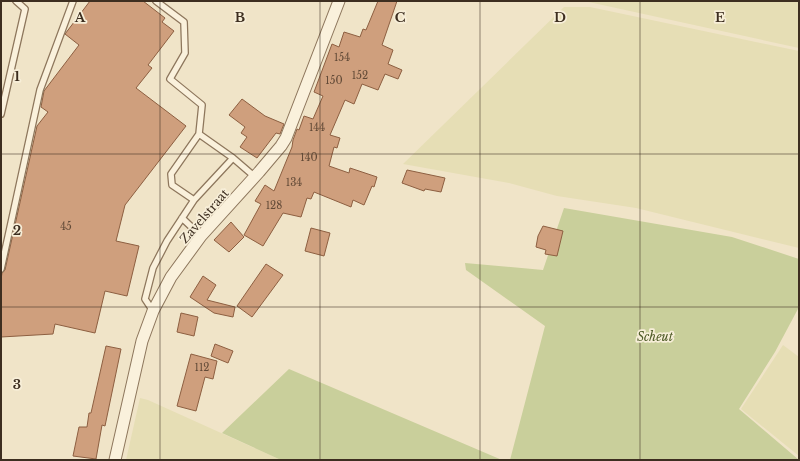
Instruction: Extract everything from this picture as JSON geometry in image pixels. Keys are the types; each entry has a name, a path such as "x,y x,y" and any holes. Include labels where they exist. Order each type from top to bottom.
{"street":[{"name":"Zavelstraat","path":"116,460 142,341 153,311 171,277 201,236 255,177 286,138 339,1"}],"lane":[{"path":"1,114 25,9 16,1"},
{"path":"1,270 40,90 73,1"},
{"path":"156,1 184,22 184,53 170,79 202,105 199,134 171,174 172,185 194,200"},
{"path":"199,134 233,158 255,177"},
{"path":"153,311 145,299 153,268 194,200 233,158"},
{"path":"182,218 201,236"}],"shaded area":[{"path":"584,1 799,1 799,48"},
{"path":"564,7 590,7 799,51 799,248 636,208 557,196 509,183 403,164"},
{"path":"783,345 799,357 799,456 741,409"},
{"path":"140,398 148,400 281,460 126,460"}],"green space":[{"name":"Scheut","path":"564,208 732,237 799,259 799,307 775,352 739,409 799,460 510,460 545,326 466,270 465,263 543,270"},
{"path":"289,369 502,460 281,460 222,433"}],"building":[{"path":"90,1 143,1 165,18 162,22 174,31 148,65 152,68 136,88 186,126 125,205 116,241 139,246 127,296 105,291 95,333 55,324 53,334 1,337 2,273 5,270 37,126 48,112 41,107 44,91 79,45 65,34"},
{"path":"378,1 397,1 382,45 393,50 388,64 402,70 398,79 385,74 378,90 362,84 354,104 345,100 330,135 340,138 337,148 334,147 329,166 349,173 350,168 377,177 374,187 372,186 364,205 353,200 351,207 314,192 311,199 307,198 301,217 283,213 263,246 244,235 261,204 255,201 265,185 274,191 292,147 297,129 299,130 304,116 313,119 323,96 314,92 332,44 339,47 344,32 360,37 363,29 366,30"},
{"path":"242,99 265,116 284,124 280,134 276,133 257,158 240,147 247,137 241,133 245,127 229,115"},
{"path":"407,170 445,178 441,192 425,189 424,191 402,183"},
{"path":"231,222 244,237 229,252 214,240"},
{"path":"543,226 563,231 557,256 545,254 546,250 536,247 538,236"},
{"path":"311,228 330,233 324,256 305,251"},
{"path":"266,264 283,275 252,317 237,306"},
{"path":"203,276 216,285 207,300 235,307 233,317 214,313 190,297"},
{"path":"181,313 198,317 194,336 177,332"},
{"path":"215,344 233,351 228,363 211,356"},
{"path":"106,346 121,349 105,426 102,425 96,459 73,456 79,427 87,427 89,413 91,413"},
{"path":"191,354 217,361 213,379 205,377 196,411 177,406"}]}
